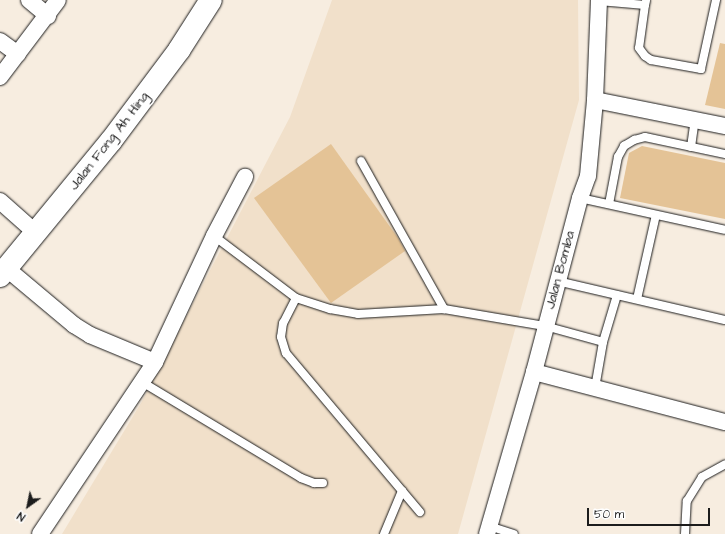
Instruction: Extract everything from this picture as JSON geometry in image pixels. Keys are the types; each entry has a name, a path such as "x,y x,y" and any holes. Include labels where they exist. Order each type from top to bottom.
{"main road":[{"name":"Jalan Fong Ah Hing","path":"3,272 111,141 179,50 211,0"}],"street":[{"path":"29,0 48,16"},
{"path":"0,77 48,16 58,0"},
{"name":"Jalan Bomba","path":"488,530 534,372 580,198 588,176 595,100 599,1"},
{"path":"0,41 18,54"},
{"path":"595,100 725,126"},
{"path":"40,534 155,362 214,236 245,177"},
{"path":"0,201 35,232"},
{"path":"3,272 74,325 90,335 155,362"},
{"path":"534,372 725,422"}],"lane":[{"path":"599,1 646,2 639,48 645,56 651,60 701,69 716,0"},
{"path":"691,147 695,120"},
{"path":"609,204 618,157 624,146 634,140 645,137 725,154"},
{"path":"361,161 444,309"},
{"path":"580,198 725,230"},
{"path":"637,299 656,215"},
{"path":"214,236 296,298 330,309 358,314 444,309 545,326 604,342"},
{"path":"557,281 725,320"},
{"path":"595,388 604,342 617,295"},
{"path":"296,298 283,323 281,337 286,353 420,512"},
{"path":"142,382 302,478 314,483 323,482"},
{"path":"685,534 687,501 702,477 725,464"},
{"path":"384,534 402,491"},
{"path":"488,530 514,534"}],"shaded area":[{"path":"332,0 578,0 579,100 458,534 62,534 141,403 290,117"}],"building":[{"path":"720,43 725,44 725,109 705,105"},
{"path":"331,144 398,238 405,251 331,303 254,198"},
{"path":"642,146 725,163 725,219 620,198 629,153"}]}
